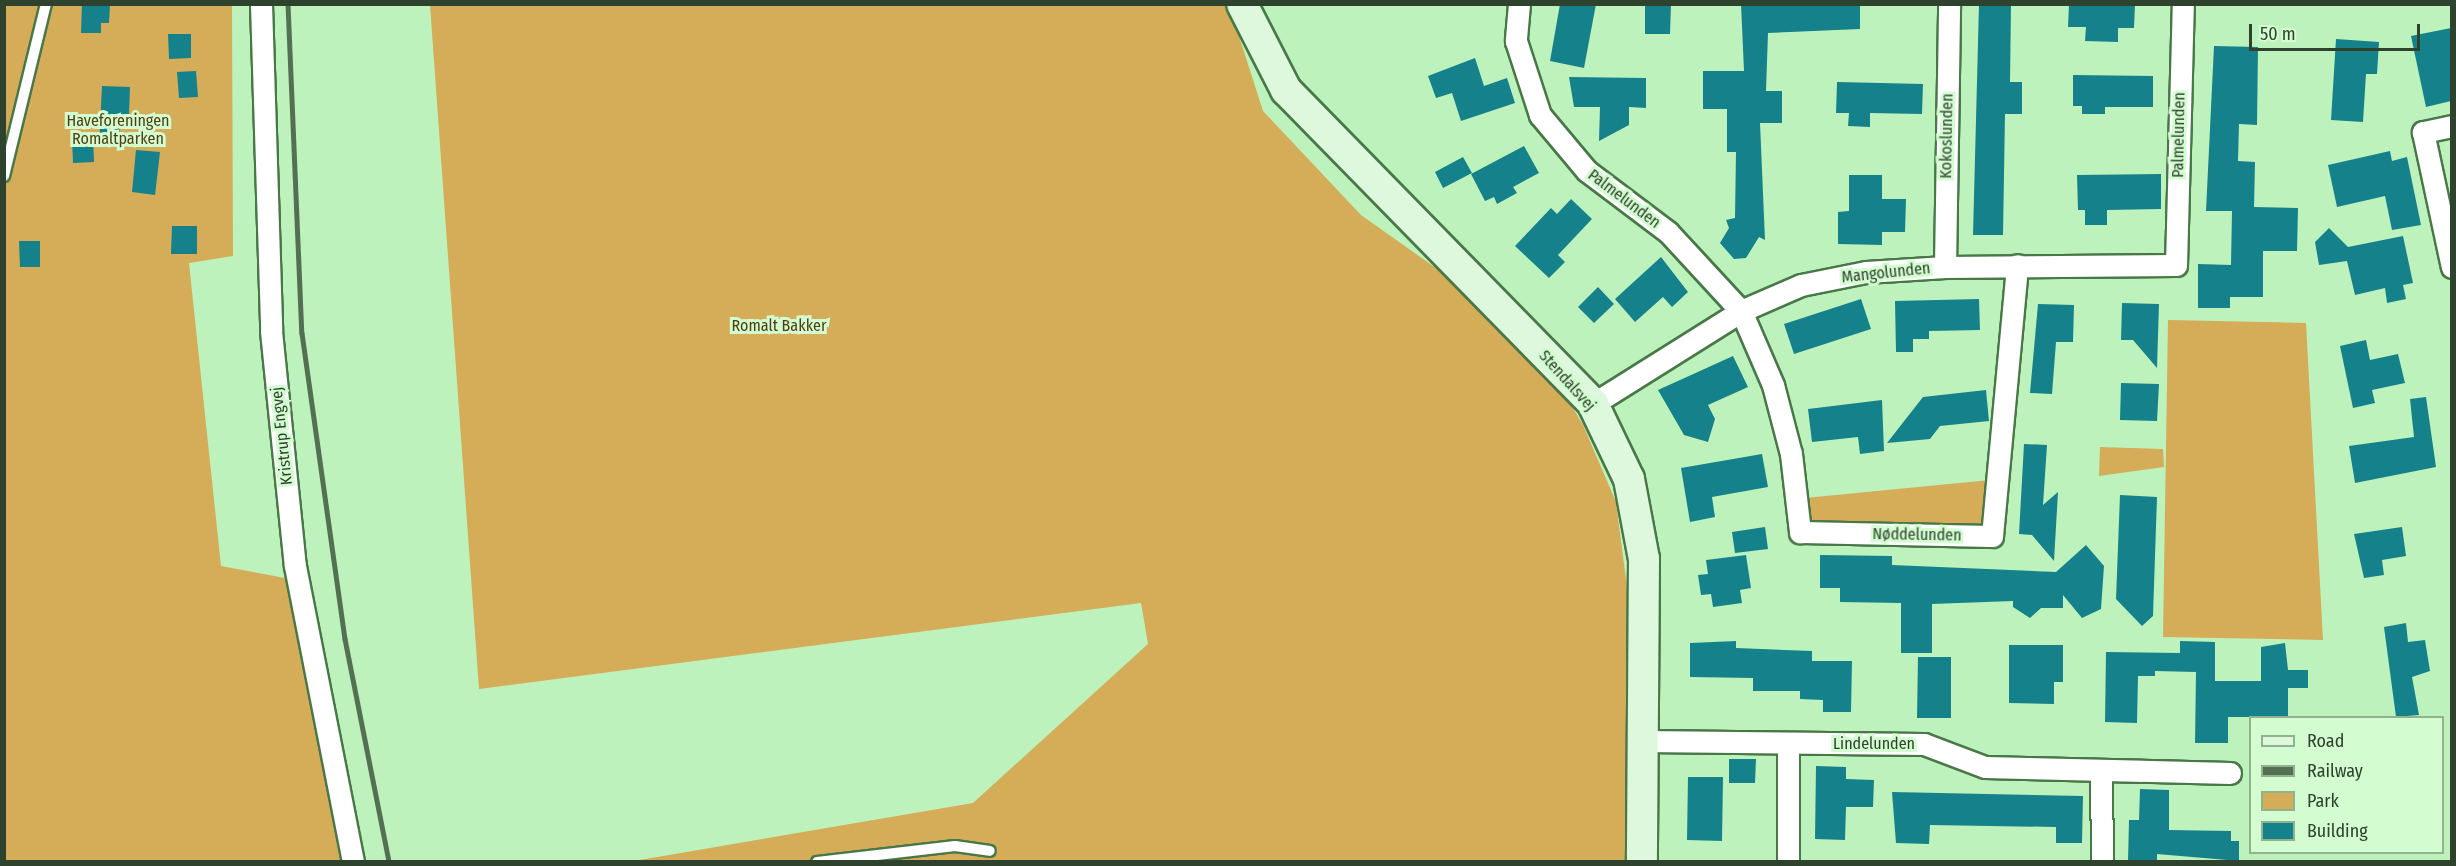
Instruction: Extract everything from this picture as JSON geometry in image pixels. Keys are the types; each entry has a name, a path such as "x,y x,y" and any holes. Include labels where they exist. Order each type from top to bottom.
{"street":[{"name":"Kristrup Engvej","path":"261,4 271,331 295,566 353,861"},
{"name":"Stendalsvej","path":"1242,4 1286,90 1593,404 1629,479 1644,560 1642,861"},
{"name":"Palmelunden","path":"1520,4 1516,41 1540,115 1587,171 1668,232 1741,311"},
{"name":"Kokoslunden","path":"1946,267 1949,4"},
{"name":"Palmelunden","path":"2176,265 2183,4"},
{"path":"2451,126 2423,132 2451,267"},
{"name":"Nøddelunden","path":"1741,311 1773,385 1791,454 1800,532 1992,536 2017,265"},
{"name":"Mangolunden","path":"1593,404 1741,311 1802,285 1866,272 1946,267 2176,265"},
{"name":"Lindelunden","path":"1643,741 1788,745 1924,744 1985,767 2230,773"},
{"path":"1788,745 1788,861"},
{"path":"2101,770 2102,861"}],"lane":[{"path":"4,176 46,4"},
{"path":"817,861 955,846 990,850"}],"green space":[{"name":"Haveforeningen Romaltparken","path":"5,5 232,5 233,256 189,263 221,566 285,578 344,861 5,862"},
{"name":"Romalt Bakker","path":"430,5 1229,5 1263,111 1361,215 1457,283 1562,390 1583,425 1616,502 1631,618 1629,861 634,861 973,803 1148,644 1141,603 479,689"},
{"path":"2168,320 2306,323 2323,640 2163,637"},
{"path":"2100,447 2163,449 2164,467 2099,476"},
{"path":"1990,480 1986,520 1980,528 1813,523 1805,498"}],"building":[{"path":"82,4 110,5 109,23 101,23 101,33 81,33"},
{"path":"1560,4 1596,4 1584,68 1550,61"},
{"path":"1645,4 1671,4 1670,34 1645,34"},
{"path":"1741,4 1860,4 1860,29 1768,33 1766,91 1782,91 1782,123 1760,123 1765,240 1759,237 1746,258 1734,259 1720,243 1729,228 1726,220 1735,218 1736,152 1727,152 1727,109 1703,109 1703,71 1744,71"},
{"path":"1979,4 2011,4 2010,82 2022,82 2022,114 2005,114 2003,235 1973,235"},
{"path":"2069,4 2135,4 2134,28 2118,28 2118,42 2085,41 2086,27 2068,27"},
{"path":"2451,28 2451,101 2426,107 2411,36"},
{"path":"168,34 191,34 191,58 169,59"},
{"path":"2336,39 2379,42 2377,74 2366,74 2363,122 2331,120"},
{"path":"2214,46 2258,47 2257,125 2239,124 2238,161 2255,162 2254,207 2298,208 2297,251 2263,251 2263,297 2230,297 2230,308 2198,308 2198,264 2231,265 2232,211 2206,211"},
{"path":"1475,58 1484,86 1507,78 1515,103 1461,121 1452,93 1436,98 1428,76"},
{"path":"196,71 198,97 179,98 177,72"},
{"path":"2073,75 2153,76 2153,107 2105,107 2105,114 2082,114 2082,106 2073,106"},
{"path":"1569,77 1646,78 1646,108 1629,107 1629,125 1599,141 1600,107 1574,107"},
{"path":"1837,82 1923,84 1922,114 1870,113 1870,127 1848,126 1849,113 1836,113"},
{"path":"102,86 130,87 129,115 120,115 119,145 99,146"},
{"path":"93,136 94,162 73,163 72,138"},
{"path":"1524,146 1539,173 1513,187 1517,193 1497,204 1494,197 1485,201 1471,174"},
{"path":"136,150 160,152 155,195 132,192"},
{"path":"2390,151 2392,161 2407,157 2421,225 2392,230 2385,196 2337,207 2328,165"},
{"path":"1463,157 1472,173 1443,188 1435,172"},
{"path":"2161,174 2161,209 2107,210 2107,225 2085,225 2085,210 2078,210 2077,175"},
{"path":"1849,175 1882,175 1882,199 1906,199 1905,232 1882,232 1882,245 1838,244 1838,212 1849,211"},
{"path":"1571,199 1592,219 1558,255 1565,262 1549,278 1515,246 1551,208 1557,214"},
{"path":"172,226 197,226 197,254 171,254"},
{"path":"2329,228 2348,247 2403,236 2413,283 2403,285 2406,299 2387,303 2385,288 2355,295 2347,261 2319,265 2315,242"},
{"path":"19,241 40,241 40,267 20,267"},
{"path":"1661,257 1688,292 1672,307 1663,297 1635,322 1615,299"},
{"path":"1598,287 1614,304 1594,323 1578,307"},
{"path":"1861,299 1871,329 1794,354 1784,324"},
{"path":"1979,299 1980,330 1929,331 1929,339 1913,339 1913,352 1896,352 1895,301"},
{"path":"2122,303 2159,304 2157,368 2133,340 2121,340"},
{"path":"2038,304 2074,305 2073,342 2056,342 2052,394 2030,393"},
{"path":"2366,340 2370,360 2398,354 2405,383 2372,390 2375,403 2353,408 2340,346"},
{"path":"1733,356 1748,387 1708,405 1715,419 1708,442 1684,435 1658,390"},
{"path":"2121,383 2159,384 2157,421 2120,420"},
{"path":"1986,390 1989,421 1940,426 1930,439 1887,443 1923,397"},
{"path":"2426,397 2436,467 2355,483 2349,446 2414,437 2410,399"},
{"path":"1882,400 1884,451 1860,454 1858,437 1812,442 1808,409"},
{"path":"2024,444 2047,445 2043,505 2058,492 2054,561 2032,535 2019,534"},
{"path":"1762,454 1768,487 1712,497 1715,517 1690,522 1681,468"},
{"path":"2120,495 2157,497 2153,616 2142,626 2116,599"},
{"path":"1765,527 1768,549 1735,553 1732,532"},
{"path":"2402,527 2406,556 2382,560 2384,575 2364,578 2354,534"},
{"path":"2086,545 2104,566 2101,609 2082,618 2063,595 2063,608 2041,608 2030,618 2013,607 2013,601 1932,604 1932,653 1901,653 1901,603 1840,602 1840,588 1820,588 1820,555 1892,556 1892,565 2056,572"},
{"path":"1746,555 1751,588 1740,590 1742,603 1713,607 1711,594 1701,595 1698,575 1708,574 1706,560"},
{"path":"2406,623 2408,642 2425,640 2430,671 2412,677 2419,715 2396,716 2384,627"},
{"path":"1736,641 1736,648 1812,651 1812,661 1852,661 1851,712 1823,712 1823,700 1800,699 1800,691 1753,691 1753,678 1690,677 1690,643"},
{"path":"2180,641 2215,642 2215,681 2261,681 2261,647 2285,643 2288,670 2308,670 2308,688 2288,688 2288,716 2228,717 2228,743 2195,743 2196,672 2155,671 2155,676 2138,676 2137,723 2105,722 2106,652 2180,653"},
{"path":"2009,645 2063,645 2063,682 2054,682 2054,704 2009,703"},
{"path":"1918,657 1951,657 1951,718 1917,718"},
{"path":"1729,759 1756,759 1755,783 1729,783"},
{"path":"1816,766 1846,767 1846,779 1874,780 1873,807 1846,807 1845,840 1815,839"},
{"path":"1688,777 1723,777 1722,841 1687,840"},
{"path":"2140,789 2169,790 2169,830 2231,831 2231,841 2239,841 2239,861 2157,854 2157,861 2128,861 2129,820 2139,820"},
{"path":"1892,792 2083,796 2082,843 2056,843 2056,827 1930,825 1929,844 1896,843"}],"railway":[{"path":"288,4 302,333 345,639 389,862"}]}
